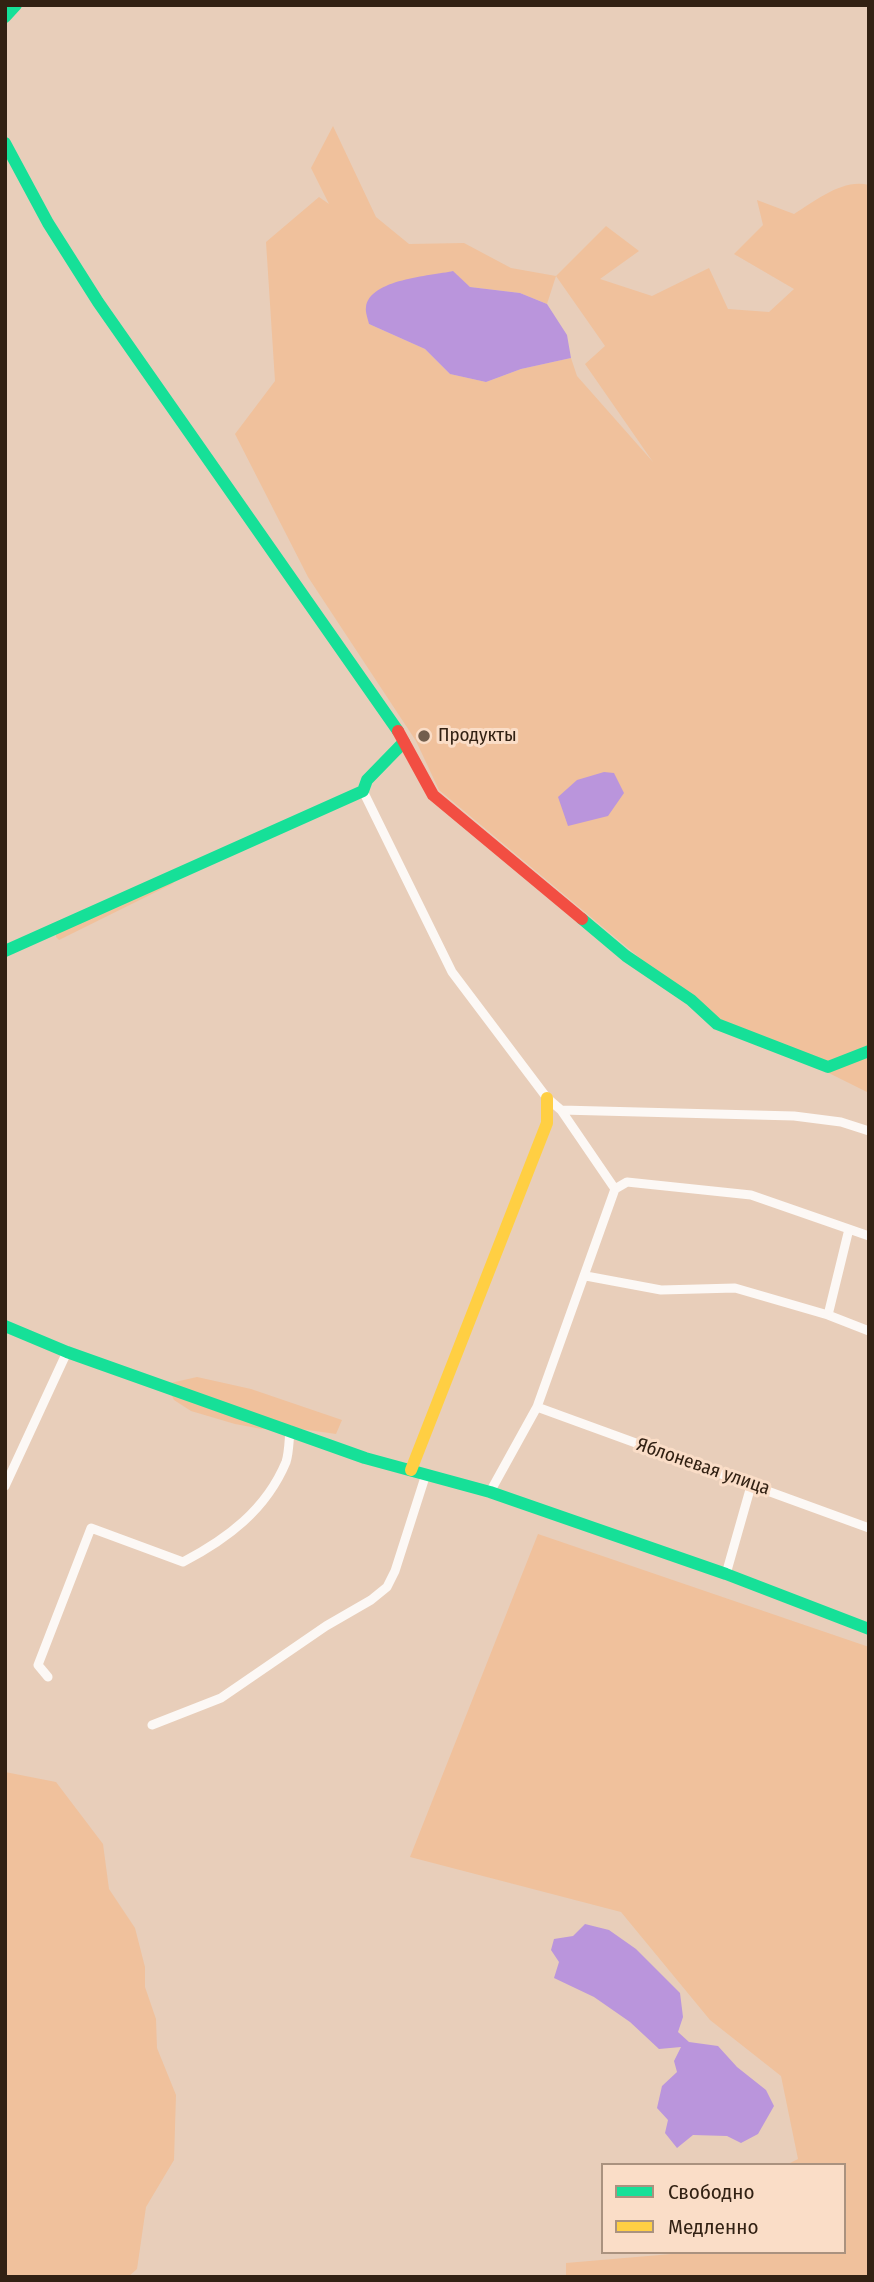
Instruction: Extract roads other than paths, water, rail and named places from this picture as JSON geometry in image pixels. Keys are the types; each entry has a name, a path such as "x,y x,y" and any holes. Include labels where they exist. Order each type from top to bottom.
{"street":[{"path":"5,17 16,5"},
{"path":"5,143 48,223 98,302 241,503 404,742 433,795 626,956 691,1000 717,1024 828,1067 869,1051"},
{"path":"404,742 367,780 363,791 452,972 547,1098 561,1110 615,1189"},
{"path":"5,951 212,856 363,791"},
{"path":"411,1470 547,1123 547,1098"},
{"path":"561,1110 794,1116 841,1122 869,1131"},
{"path":"490,1492 537,1407 615,1189 627,1182 751,1195 869,1236"},
{"path":"828,1315 849,1229"},
{"path":"586,1276 661,1290 735,1288 828,1315 869,1331"},
{"path":"5,1325 67,1352 365,1458 490,1492 726,1574 869,1629"},
{"path":"5,1486 67,1352"},
{"name":"Яблоневая улица","path":"537,1407 869,1528"},
{"path":"48,1677 38,1665 63,1608 92,1528 183,1562 213,1546 251,1517 286,1461 290,1430"},
{"path":"152,1725 221,1698 317,1632 371,1601 387,1587 395,1571 426,1474"},
{"path":"726,1574 751,1486"}],"place":[{"name":"Продукты","path":"424,736"}]}
